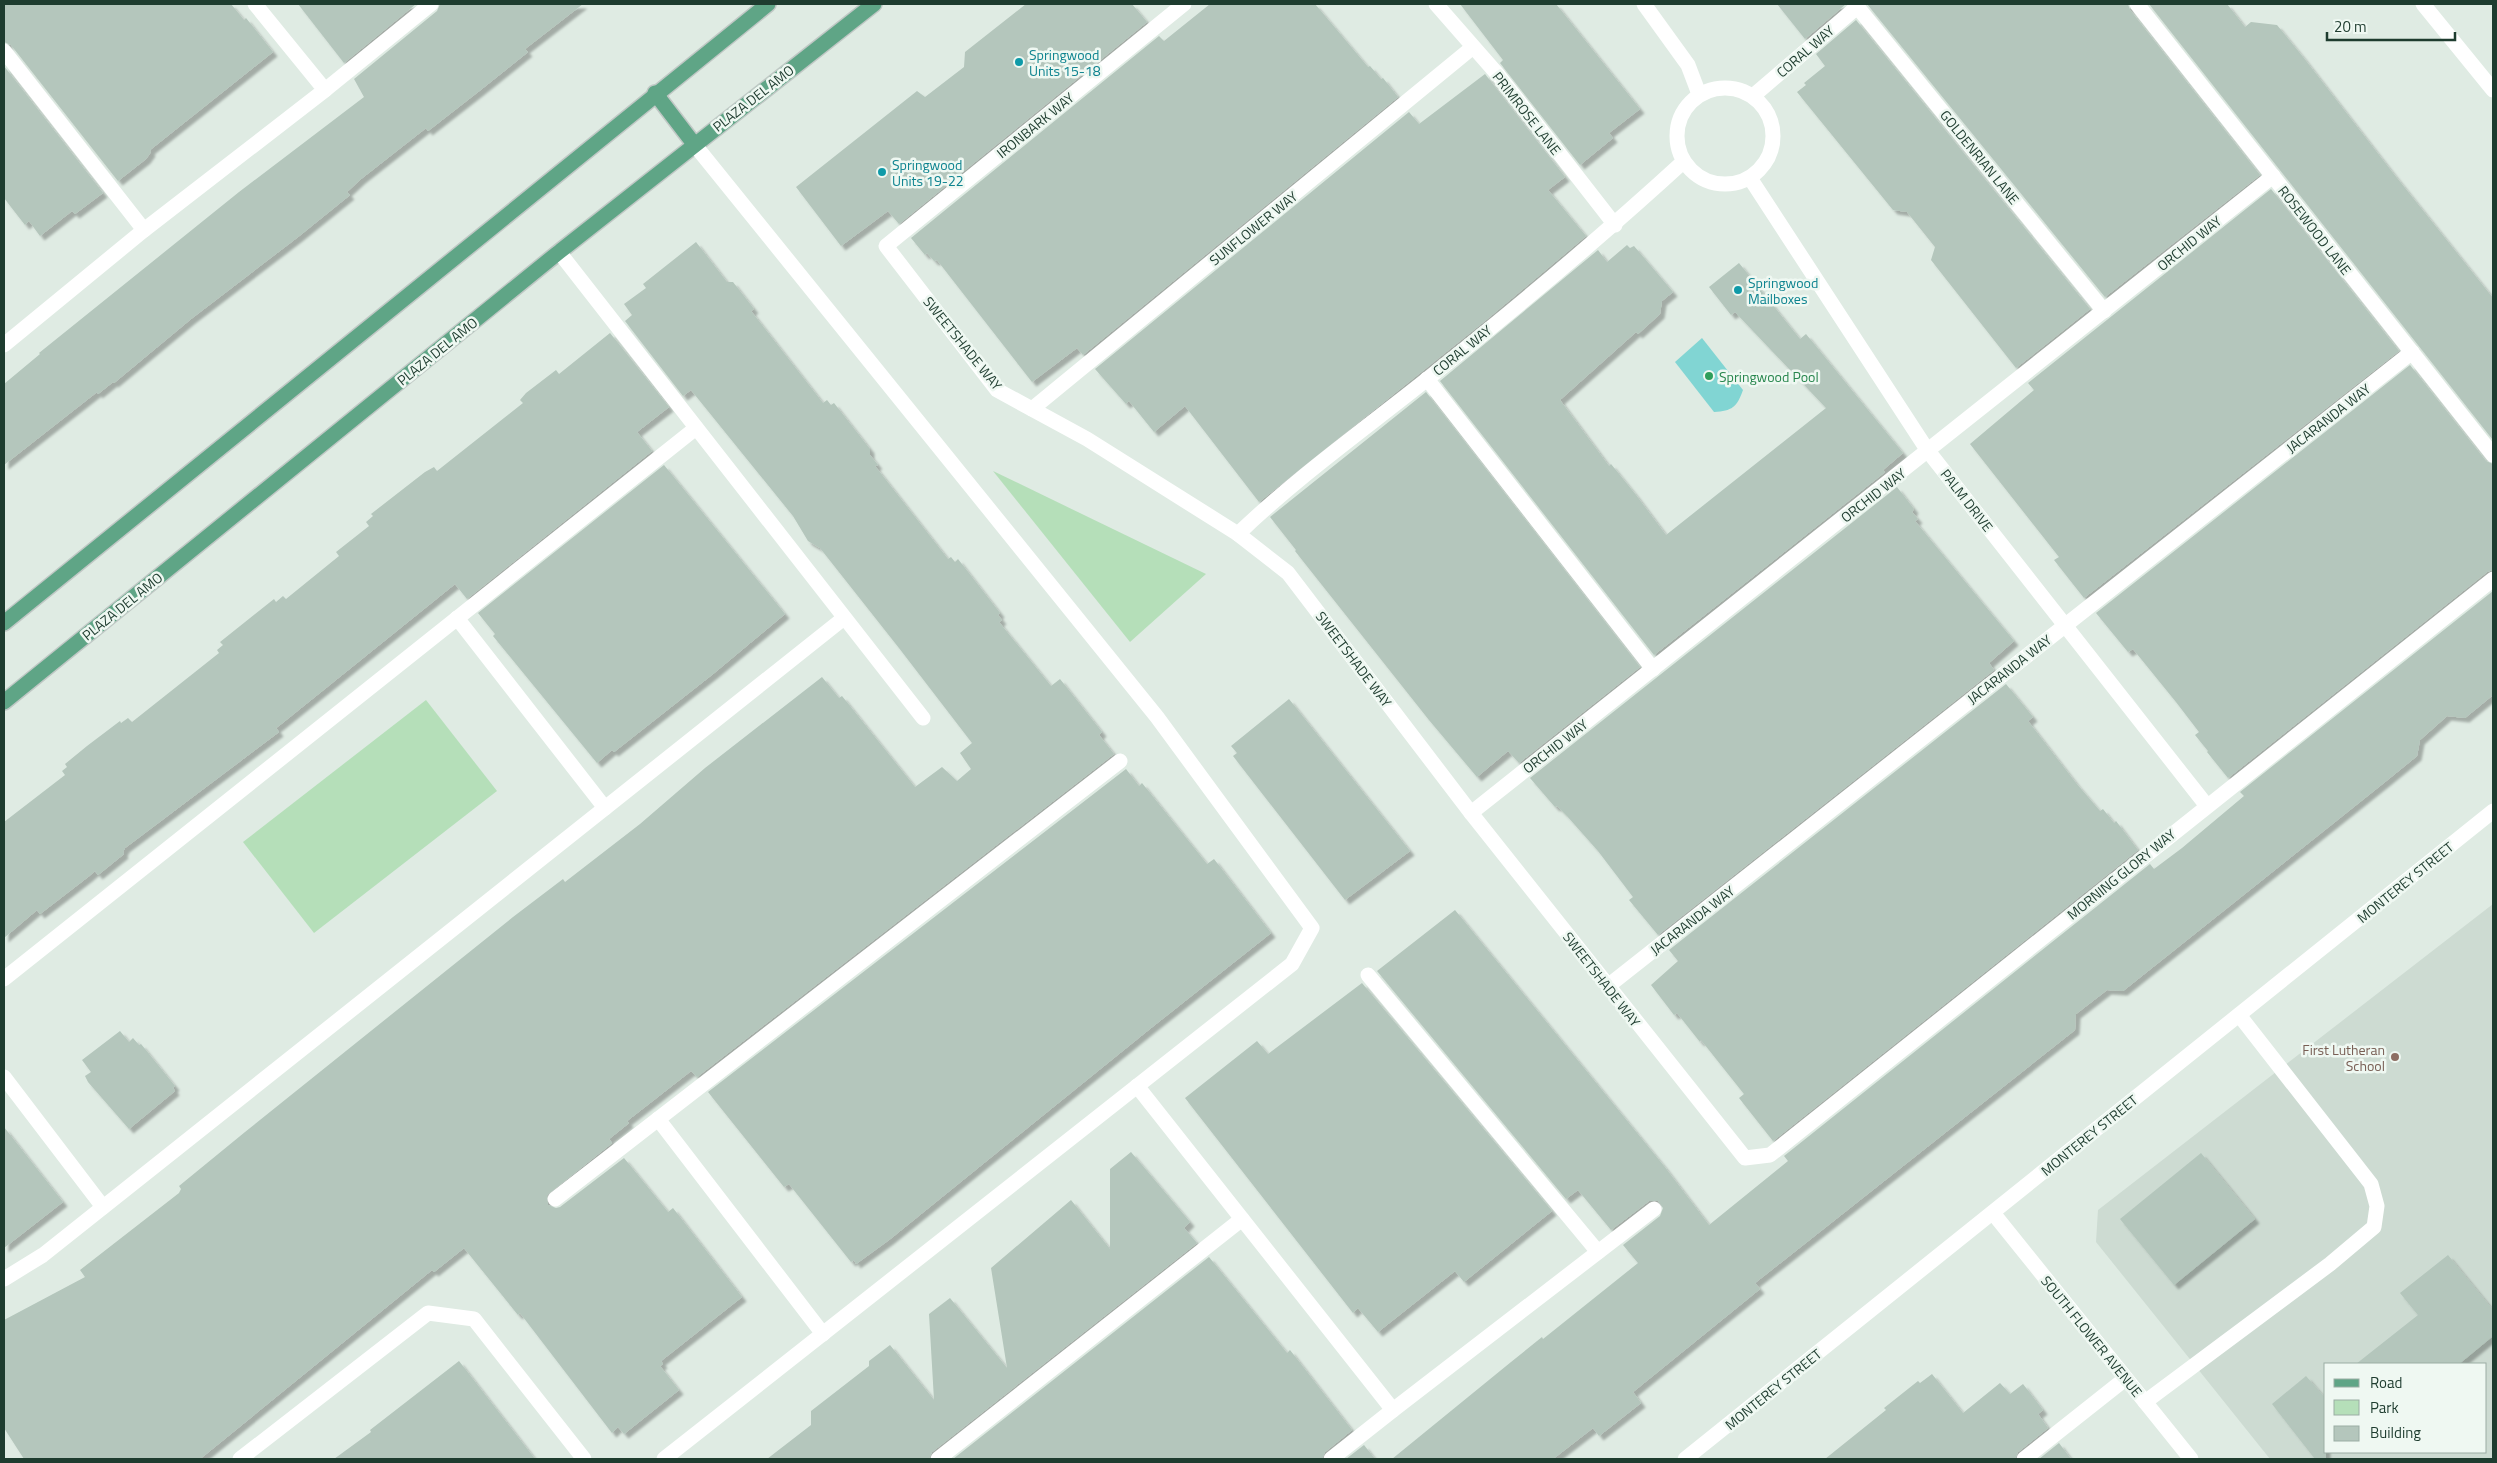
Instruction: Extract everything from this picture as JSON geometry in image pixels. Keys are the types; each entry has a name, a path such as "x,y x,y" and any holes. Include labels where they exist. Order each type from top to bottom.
{"main road":[{"path":"4,623 655,93 768,4"},
{"name":"PLAZA DEL AMO","path":"4,702 559,252 874,4"},
{"path":"655,93 694,144"}],"street":[{"path":"255,4 325,90"},
{"path":"4,345 144,230 325,90 431,4"},
{"name":"IRONBARK WAY","path":"886,246 1184,4"},
{"name":"PRIMROSE LANE","path":"1436,4 1499,76 1614,225"},
{"path":"1644,4 1688,65 1699,94"},
{"name":"ROSEWOOD LANE","path":"2137,4 2493,456"},
{"path":"2423,4 2493,90"},
{"name":"CORAL WAY","path":"1753,96 1856,5"},
{"name":"GOLDENRIAN LANE","path":"1856,5 2104,311"},
{"name":"SUNFLOWER WAY","path":"1032,409 1473,47"},
{"path":"4,51 144,230"},
{"path":"1717,88 1736,88 1753,96 1766,110 1773,128 1773,147 1764,164 1750,178 1733,184 1713,183 1696,176 1683,162 1676,144 1676,125 1685,107 1699,94 1717,88"},
{"path":"664,1459 1292,964 1312,928 1157,717 694,144"},
{"name":"CORAL WAY","path":"1238,534 1272,501 1427,380 1614,225 1683,162"},
{"name":"ORCHID WAY","path":"1472,812 2272,176"},
{"name":"PALM DRIVE","path":"1750,178 1928,451 2207,806"},
{"name":"SWEETSHADE WAY","path":"886,246 996,390 1086,439 1238,534 1288,573 1608,986 1746,1158"},
{"path":"559,252 923,718"},
{"name":"JACARANDA WAY","path":"1608,986 2412,352"},
{"path":"1427,380 1652,669"},
{"path":"4,979 696,428"},
{"name":"MORNING GLORY WAY","path":"1746,1158 1770,1155 2493,579"},
{"path":"457,618 605,808"},
{"path":"4,1279 43,1255 104,1207 844,618"},
{"path":"555,1199 1120,761"},
{"name":"MONTEREY STREET","path":"1685,1459 2493,811"},
{"path":"1368,975 1598,1252"},
{"path":"2146,1402 2330,1264 2374,1227 2377,1206 2371,1184 2239,1015"},
{"path":"4,1077 104,1207"},
{"path":"1137,1086 1393,1410"},
{"path":"658,1119 824,1334"},
{"path":"1331,1459 1654,1209"},
{"name":"SOUTH FLOWER AVENUE","path":"1993,1213 2191,1459"},
{"path":"938,1459 1242,1219"},
{"path":"240,1459 428,1312 474,1319 584,1459"},
{"path":"2024,1459 2126,1379"}],"shaded area":[{"name":"First Lutheran School","path":"2493,904 2493,1459 2270,1459 2096,1242 2098,1210"}],"green space":[{"path":"993,471 1206,574 1130,642"},
{"path":"426,700 497,791 314,933 243,842"}],"water":[{"name":"Springwood Pool","path":"1702,338 1743,390 1736,404 1725,411 1714,412 1675,362"}],"building":[{"path":"4,4 231,4 244,20 246,18 273,52 150,150 151,152 146,159 118,181 11,45 4,42"},
{"path":"298,4 416,4 344,63"},
{"path":"440,4 583,4 525,49 528,52 478,92 428,131 426,128 361,179 347,192 350,195 298,237 191,319 114,383 98,394 97,392 4,465 4,384 39,353 239,192 364,97 354,79 437,11"},
{"path":"1026,4 1132,4 1147,22 899,224 888,211 841,246 796,187 917,91 925,97 964,67 965,52"},
{"path":"1210,4 1315,4 1368,67 1370,66 1381,79 1383,78 1398,97 1083,355 1077,348 1032,382 937,260 934,261 927,253 925,255 911,238 1159,36 1164,41"},
{"path":"1460,4 1556,4 1640,109 1609,133 1613,138 1580,165 1500,63 1503,60"},
{"path":"1777,4 1846,4 1805,39"},
{"path":"1867,4 2128,4 2130,10 2260,175 2105,297"},
{"path":"2149,4 2227,4 2245,27 2251,22 2277,25 2303,57 2493,298 2493,440"},
{"path":"1856,20 2090,309 2016,368 1931,260 1935,247 1907,212 1893,210 1797,92 1806,85 1804,83 1825,66 1816,54"},
{"path":"4,66 103,193 75,214 72,211 40,236 29,221 25,225 4,198"},
{"path":"1485,74 1565,177 1548,190 1586,236 1486,320 1259,502 1185,406 1154,432 1129,401 1126,404 1095,369 1409,112 1419,124"},
{"path":"2271,189 2399,351 2084,598 2054,560 2059,557 1970,444 2034,390 2028,383"},
{"path":"696,242 727,282 733,282 754,309 751,311 823,403 827,400 831,405 834,403 870,449 870,455 878,465 875,466 948,559 951,557 955,562 958,559 1000,613 998,615 1002,620 999,622 1051,686 1060,679 1102,732 1099,735 1114,754 697,1077 691,1071 627,1121 629,1123 609,1139 612,1143 547,1195 548,1205 556,1208 560,1207 624,1158 668,1212 673,1208 742,1297 661,1361 663,1364 660,1366 679,1390 624,1434 618,1427 612,1433 520,1313 518,1315 464,1248 434,1272 432,1270 200,1459 24,1459 4,1428 4,1320 85,1277 80,1270 179,1193 181,1189 179,1186 245,1132 513,917 563,879 565,882 640,824 705,768 822,677 839,698 842,696 915,787 942,767 957,781 971,769 960,753 972,743 899,648 820,548 808,541 793,516 691,390 683,396 625,321 632,315 624,304 646,288 643,284"},
{"path":"1627,245 1630,248 1634,246 1673,292 1662,301 1660,314 1638,334 1636,332 1560,400 1609,466 1611,464 1666,535 1826,408 1735,312 1731,315 1709,287 1739,263 1800,339 1806,334 1903,453 1883,470 1885,472 1654,655 1440,381 1598,250 1607,262"},
{"path":"610,333 669,407 637,432 652,451 467,599 455,584 276,728 279,732 125,848 124,854 98,875 95,871 40,914 37,910 4,938 4,822 65,775 62,771 67,767 65,764 87,746 120,721 121,723 128,718 132,722 219,653 217,650 223,645 220,642 274,599 276,602 283,596 286,599 339,556 336,552 369,526 366,522 373,516 371,514 425,472 434,467 437,471 523,403 520,400 526,393 556,370 559,374"},
{"path":"2410,365 2486,461 2493,464 2493,570 2487,572 2228,778 2195,735 2199,732 2176,702 2133,649 2128,652 2096,613"},
{"path":"1426,392 1640,667 1519,763 1508,751 1477,777 1429,720 1270,517"},
{"path":"664,465 785,614 713,674 614,752 612,750 597,763 493,636 495,634 478,613"},
{"path":"1897,487 1914,509 1912,512 1918,519 1915,521 2014,641 1989,663 1994,670 1658,935 1629,900 1633,897 1598,851 1530,778"},
{"path":"2493,591 2493,695 2465,718 2447,716 2420,740 2417,756 2385,782 2123,991 2107,990 2076,1014 2075,1030 1755,1283 1760,1289 1633,1392 1641,1403 1599,1436 1593,1428 1553,1459 1392,1459 1542,1337 1543,1339 1638,1263 1623,1245 1660,1216 1663,1208 1658,1201 1649,1201 1611,1230 1578,1190 1566,1199 1377,971 1455,910 1664,1166 1709,1225 1788,1161 1784,1156 2150,864 2154,869 2182,848 2244,796 2240,792"},
{"path":"2006,684 2033,717 2028,721 2076,783 2100,811 2103,809 2114,823 2116,821 2138,850 1773,1141 1739,1098 1744,1094 1701,1040 1700,1042 1677,1013 1674,1015 1651,985 1678,961 1669,950"},
{"path":"1289,699 1410,851 1345,900 1233,756 1237,753 1231,746"},
{"path":"1126,769 1139,786 1142,783 1207,864 1214,859 1271,933 889,1240 856,1264 854,1260 851,1262 789,1184 784,1187 708,1092"},
{"path":"1362,983 1552,1211 1464,1282 1455,1271 1378,1332 1358,1308 1353,1313 1185,1098 1257,1041 1268,1054"},
{"path":"120,1031 129,1042 133,1038 139,1045 141,1044 175,1086 173,1088 175,1091 129,1129 88,1082 85,1076 91,1072 82,1060"},
{"path":"4,1127 63,1202 4,1248"},
{"path":"1131,1152 1190,1222 1184,1228 1197,1243 932,1452 929,1459 767,1459 811,1425 811,1411 869,1366 869,1361 890,1345 934,1400 929,1314 950,1298 1007,1368 991,1268 1071,1200 1110,1249 1110,1169"},
{"path":"2201,1153 2255,1219 2174,1285 2120,1219"},
{"path":"2448,1255 2493,1310 2493,1336 2460,1363 2357,1363 2418,1315 2400,1293"},
{"path":"1209,1257 1287,1353 1290,1350 1352,1430 1325,1452 1322,1459 953,1459"},
{"path":"459,1361 535,1459 334,1459 371,1432 370,1430"},
{"path":"1932,1374 1963,1413 2000,1383 2010,1394 2023,1384 2043,1410 2038,1414 2048,1428 2018,1452 2015,1459 1825,1459 1886,1410 1884,1408 1918,1381 1920,1383"},
{"path":"2306,1376 2324,1397 2324,1453 2326,1453 2326,1459 2315,1459 2272,1404"},
{"path":"2059,1443 2071,1459 2039,1459"},
{"path":"1364,1445 1375,1459 1346,1459"}],"place":[{"name":"Springwood Units 15-18","path":"1019,62"},
{"name":"Springwood Units 19-22","path":"882,172"},
{"name":"Springwood Mailboxes","path":"1738,290"},
{"name":"Springwood Pool","path":"1709,376"},
{"name":"First Lutheran School","path":"2395,1057"}]}
